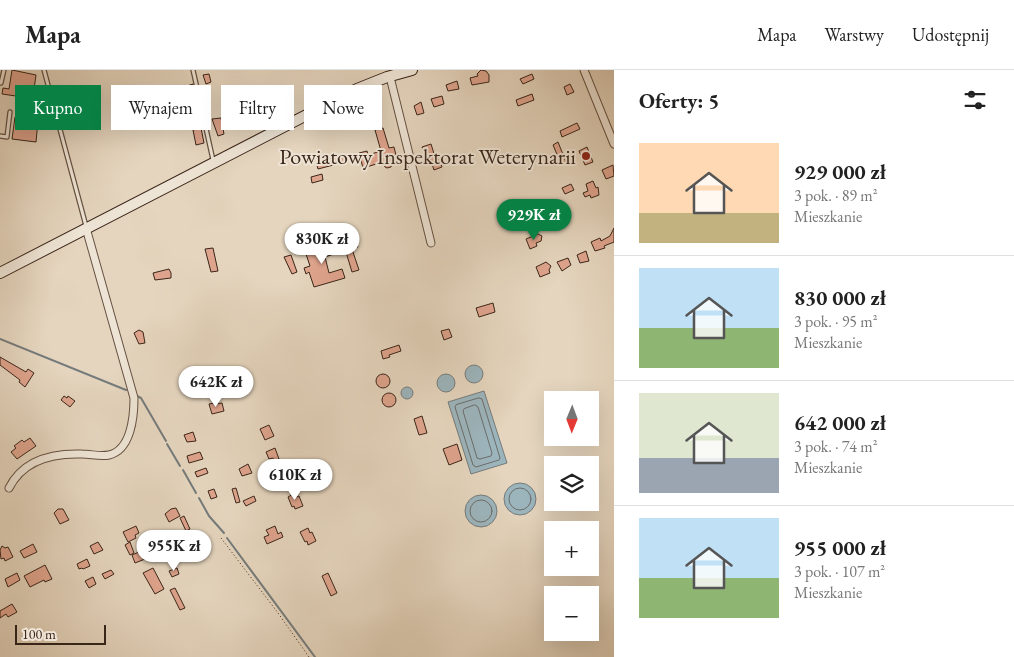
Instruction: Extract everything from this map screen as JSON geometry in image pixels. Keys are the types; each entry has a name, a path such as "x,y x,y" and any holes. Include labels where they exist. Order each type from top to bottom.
{"street":[{"path":"0,273 357,89 412,70"},
{"path":"584,70 614,144"},
{"path":"390,77 431,242"},
{"path":"9,488 23,470 34,462 60,454 100,456 115,453 125,443 128,436 133,418 134,398 86,228"}],"lane":[{"path":"1,84 4,70"},
{"path":"44,70 86,228"},
{"path":"193,70 213,163"},
{"path":"0,136 7,137 10,112"}],"path":[{"path":"221,538 309,657"}],"water":[{"path":"470,365 478,365 483,370 481,381 470,383 465,378 465,370"},
{"path":"442,374 450,374 455,379 453,390 442,392 437,387 437,379"},
{"path":"405,387 409,387 413,393 409,399 405,399 401,395 401,391"},
{"path":"484,391 507,463 471,474 448,402"},
{"path":"520,483 526,484 531,488 535,493 535,505 531,510 526,514 520,515 514,514 509,510 505,505 504,499 505,493 509,488 514,484"},
{"path":"481,495 487,496 492,500 496,505 496,517 492,522 487,526 481,527 475,526 470,522 466,517 465,511 466,505 470,500 475,496"}],"building":[{"path":"12,70 36,75 35,85 15,85 15,96 2,94 3,88 9,89"},
{"path":"481,70 486,71 489,75 489,82 472,85 470,78 478,76 477,74"},
{"path":"209,74 211,82 206,84 203,75"},
{"path":"532,74 534,79 523,84 520,79"},
{"path":"457,81 459,89 448,91 446,85"},
{"path":"570,84 574,92 567,95 564,87"},
{"path":"532,94 534,100 518,106 516,100"},
{"path":"442,96 444,104 434,107 431,99"},
{"path":"421,102 424,113 417,115 414,106"},
{"path":"15,117 15,130 37,130 36,142 12,139"},
{"path":"221,118 221,130 223,130 224,134 218,136 212,119"},
{"path":"577,123 580,129 562,137 560,131"},
{"path":"382,128 389,148 394,147 398,163 392,164 391,167 387,168 383,162 363,168 359,153 367,151 368,155 381,151 375,130 382,130"},
{"path":"193,130 201,130 204,143 196,145"},
{"path":"558,142 566,162 561,164 553,145"},
{"path":"431,144 436,160 439,159 442,167 434,170 430,158 426,159 422,147"},
{"name":"Powiatowy Inspektorat Weterynarii","path":"587,147 593,162 585,165 579,151"},
{"path":"343,155 345,162 318,169 316,162"},
{"path":"613,165 614,176 606,179 602,170"},
{"path":"322,174 323,180 312,183 311,177"},
{"path":"593,181 596,188 598,187 599,195 591,198 590,195 585,197 583,193 588,191 586,184"},
{"path":"571,184 574,190 565,194 562,188"},
{"path":"614,228 614,242 604,246 605,248 595,251 591,242 600,238 601,241 610,236"},
{"path":"538,234 542,236 541,241 536,243 537,246 530,249 526,239"},
{"path":"354,236 358,247 352,249 359,270 352,272 342,239"},
{"path":"334,242 337,253 325,257 329,273 342,269 345,278 314,287 309,272 306,274 304,268 310,266 305,251"},
{"path":"213,248 218,271 211,272 205,249"},
{"path":"586,251 589,261 580,263 577,255"},
{"path":"291,255 297,272 292,274 284,257"},
{"path":"568,258 571,265 562,271 557,262"},
{"path":"546,262 551,266 550,273 540,277 536,267"},
{"path":"169,269 171,278 155,280 153,273"},
{"path":"493,303 495,312 479,317 476,308"},
{"path":"449,329 452,337 444,340 441,331"},
{"path":"139,330 143,332 145,343 139,344 134,333"},
{"path":"399,345 401,351 383,359 381,351"},
{"path":"0,357 26,372 28,369 34,373 25,387 19,382 20,380 0,365"},
{"path":"383,374 388,376 390,381 388,386 383,388 378,386 376,381 378,376"},
{"path":"389,393 394,395 396,400 394,405 389,407 384,405 382,400 384,395"},
{"path":"64,396 67,398 68,396 75,401 70,407 61,400"},
{"path":"222,403 224,411 212,414 209,404"},
{"path":"422,416 427,433 419,435 414,419"},
{"path":"269,425 274,436 265,440 260,429"},
{"path":"193,432 196,441 187,442 184,435"},
{"path":"30,438 36,446 17,459 11,452 16,448 14,446 22,440 24,442"},
{"path":"457,444 462,460 449,465 443,449"},
{"path":"275,448 279,459 274,461 273,458 269,459 266,452"},
{"path":"200,452 203,459 189,463 187,456"},
{"path":"285,463 289,473 284,475 281,465"},
{"path":"248,464 252,473 242,476 239,469"},
{"path":"206,468 208,473 197,477 195,472"},
{"path":"236,488 240,502 236,503 232,489"},
{"path":"214,489 217,497 211,499 208,491"},
{"path":"295,493 297,497 299,496 303,506 295,509 294,506 292,507 288,497"},
{"path":"254,496 256,501 246,506 243,501"},
{"path":"176,508 180,516 169,522 165,514 171,509"},
{"path":"58,509 63,509 69,520 60,524 54,513"},
{"path":"184,516 190,529 186,531 180,518"},
{"path":"136,526 139,533 135,535 136,538 128,542 123,532"},
{"path":"275,526 278,534 281,532 283,537 267,544 264,537 269,535 266,530"},
{"path":"308,528 316,541 308,545 300,532"},
{"path":"191,532 195,540 181,546 177,539"},
{"path":"161,533 164,539 150,544 148,537"},
{"path":"98,542 103,550 94,554 90,546"},
{"path":"130,542 134,553 130,555 125,545"},
{"path":"33,544 37,552 24,558 20,551"},
{"path":"2,546 8,547 13,557 5,561 4,558 1,559 0,550"},
{"path":"146,549 150,557 135,563 132,555"},
{"path":"87,559 90,566 79,569 77,564"},
{"path":"45,565 52,579 45,582 44,580 30,587 24,576"},
{"path":"153,568 164,589 155,594 143,573"},
{"path":"177,568 179,574 172,577 169,571"},
{"path":"111,570 114,574 105,579 102,574"},
{"path":"17,573 20,580 8,587 5,579"},
{"path":"328,573 337,593 331,596 322,576"},
{"path":"93,577 96,584 89,588 85,581"},
{"path":"175,588 185,608 180,610 170,590"},
{"path":"12,604 17,612 8,617 6,614 0,618 0,611"}],"waterway":[{"path":"0,339 126,390"},
{"path":"137,396 141,398 166,441"},
{"path":"167,444 180,466"},
{"path":"183,470 196,493"},
{"path":"199,498 209,516 224,533"},
{"path":"227,538 315,657"}],"place":[{"name":"Powiatowy Inspektorat Weterynarii","path":"586,156"}]}
